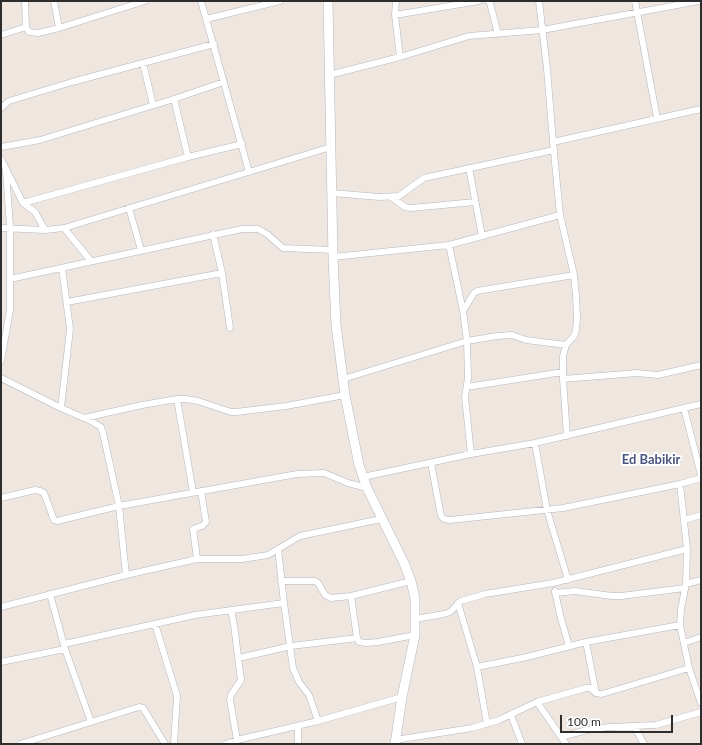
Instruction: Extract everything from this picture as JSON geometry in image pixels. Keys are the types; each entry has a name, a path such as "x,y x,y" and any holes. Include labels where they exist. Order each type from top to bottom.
{"street":[{"path":"25,1 26,27 29,32 38,33 59,28 145,1"},
{"path":"54,1 59,28"},
{"path":"201,1 249,172"},
{"path":"206,19 280,1"},
{"path":"328,1 336,325 343,379 359,466 381,519 404,563 411,581 415,598 414,635 395,742 487,724 511,715 536,702 586,688 590,688 596,693 602,694 689,668"},
{"path":"396,1 395,15 400,57"},
{"path":"395,15 479,1"},
{"path":"488,1 490,3 498,34"},
{"path":"539,1 547,69 560,215 574,275 577,318 574,336 566,345 564,350 563,376 567,436"},
{"path":"635,1 657,118"},
{"path":"329,75 400,57 464,38 542,30 699,1"},
{"path":"1,34 26,27"},
{"path":"1,108 9,101 72,82 214,44"},
{"path":"143,63 152,105"},
{"path":"1,147 40,140 224,82"},
{"path":"174,99 188,157"},
{"path":"553,142 701,109"},
{"path":"23,203 188,157 242,144"},
{"path":"1,228 10,227 45,230 64,228 331,146"},
{"path":"332,193 391,197 401,195 424,178 554,150"},
{"path":"1,159 23,203 35,212 45,230"},
{"path":"469,168 482,236"},
{"path":"1,361 10,316 10,227 6,171"},
{"path":"391,197 405,207 411,208 475,202"},
{"path":"129,208 141,250"},
{"path":"10,280 213,234 249,228 258,229 267,234 283,248 334,254 449,245 560,215"},
{"path":"64,228 91,261"},
{"path":"213,234 222,273 230,328"},
{"path":"449,245 463,311 467,340 468,378 465,400 471,454"},
{"path":"61,408 70,329 62,268"},
{"path":"67,302 222,273"},
{"path":"463,311 474,294 478,291 574,275"},
{"path":"343,379 467,340 506,335 526,340 566,345"},
{"path":"467,387 563,376 637,373 658,375 701,365"},
{"path":"1,378 101,427 104,433 119,506 126,575"},
{"path":"84,418 177,399 198,401 231,412 236,412 346,395"},
{"path":"177,399 193,492"},
{"path":"363,477 471,454 535,443 701,404"},
{"path":"684,408 701,475"},
{"path":"535,443 547,510 568,580"},
{"path":"431,463 441,516 444,519 450,520 547,510 585,504 680,484 701,478"},
{"path":"1,498 35,490 40,491 44,493 54,520 57,520 119,506 193,492 313,472 324,473 348,483 367,488"},
{"path":"680,484 687,549 685,586 680,625 689,668 701,703"},
{"path":"197,559 193,529 202,526 206,522 201,491"},
{"path":"684,520 701,515"},
{"path":"1,607 126,575 197,559 242,559 268,555 300,536 381,519"},
{"path":"415,619 450,612 458,603 466,599 486,594 568,580 687,549"},
{"path":"278,550 293,668 299,682 309,695 318,721"},
{"path":"555,593 575,591 621,596 685,586 701,580"},
{"path":"281,581 315,581 327,597 351,596 411,581"},
{"path":"553,583 569,646"},
{"path":"50,594 65,647 91,722"},
{"path":"351,596 357,638 359,642 366,644 414,635"},
{"path":"1,662 195,615 284,603"},
{"path":"458,603 477,667 487,724"},
{"path":"231,610 241,681 231,695 230,700 237,740"},
{"path":"155,624 177,696 174,744"},
{"path":"477,667 586,642 680,625"},
{"path":"684,644 701,637"},
{"path":"238,658 291,646 357,638"},
{"path":"586,642 596,693"},
{"path":"226,744 237,740 318,721 402,697"},
{"path":"536,702 566,744"},
{"path":"20,744 139,706 143,708 165,744"},
{"path":"561,737 587,730 609,727 656,725 701,712"},
{"path":"511,715 522,744"},
{"path":"298,726 298,744"},
{"path":"634,726 644,744"}],"district":[{"name":"Ed Babikir","path":"651,460"}]}
